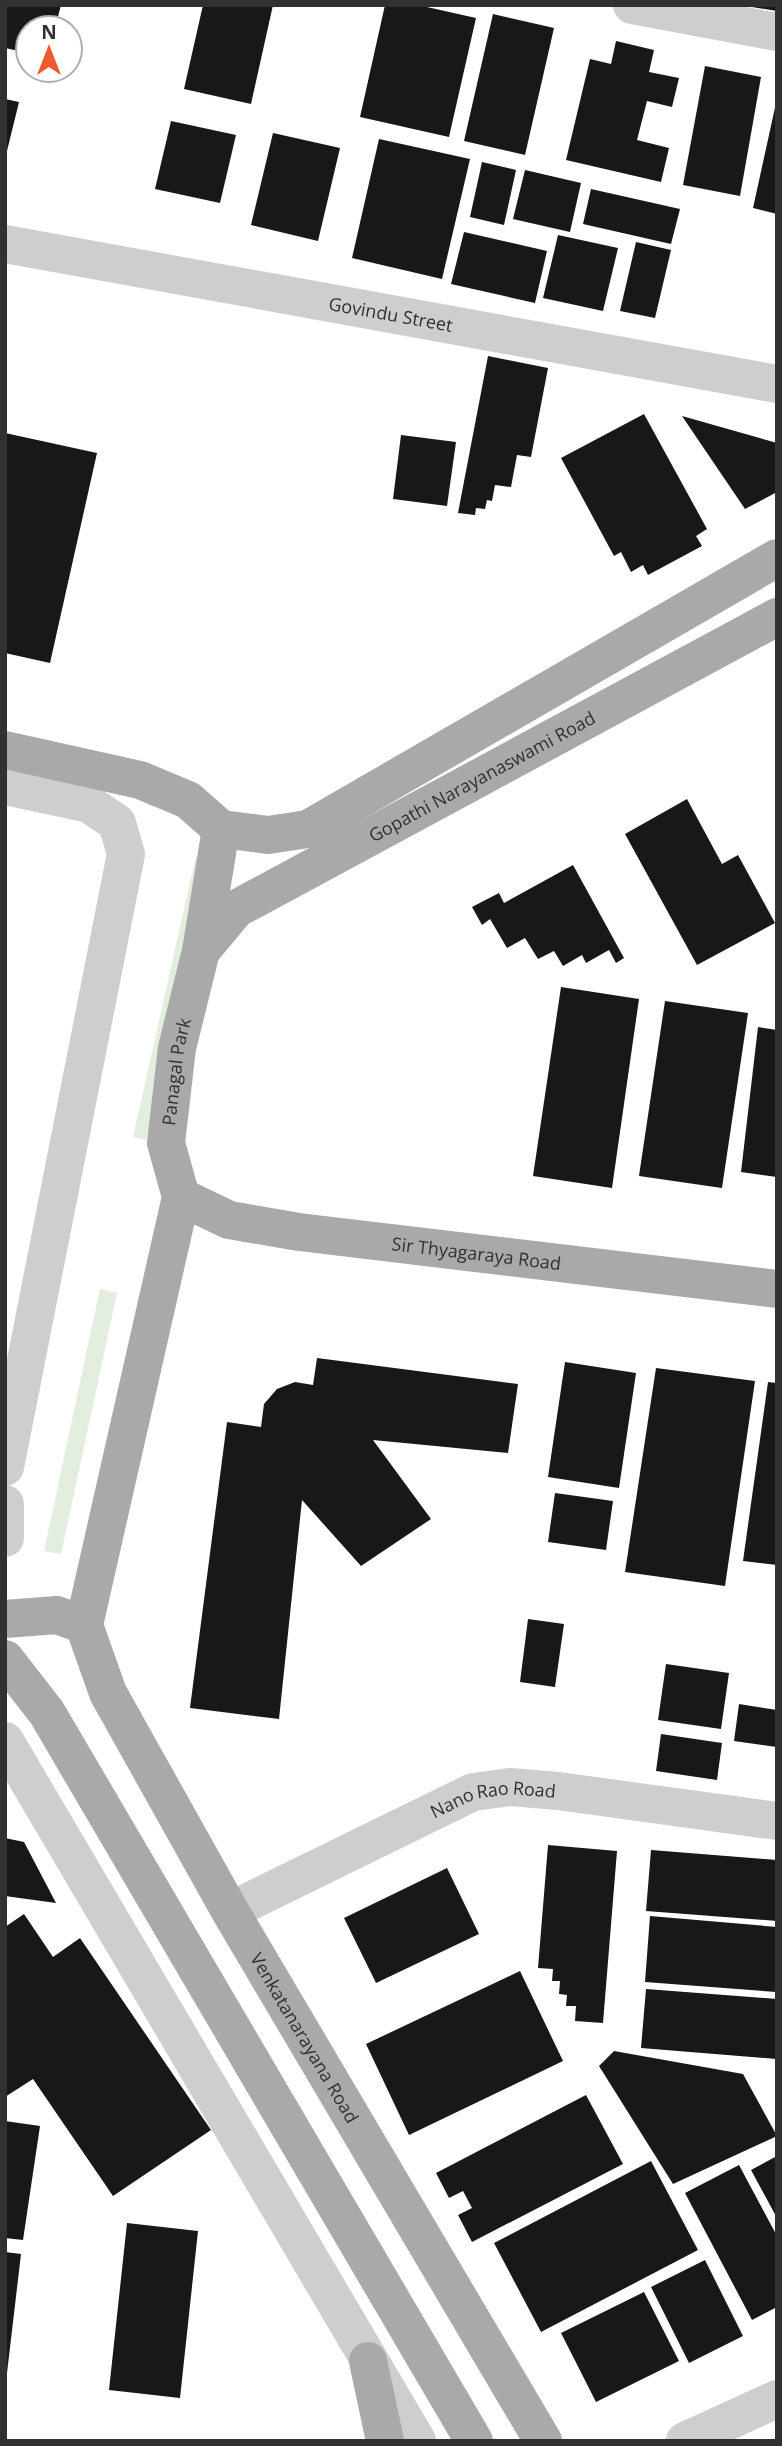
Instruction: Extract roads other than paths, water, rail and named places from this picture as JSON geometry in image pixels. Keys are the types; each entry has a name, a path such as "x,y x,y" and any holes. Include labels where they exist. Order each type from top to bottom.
{"main road":[{"name":"Gopathi Narayanaswami Road","path":"221,829 268,835 309,829 777,558"},
{"name":"Gopathi Narayanaswami Road","path":"201,951 236,909 777,617"},
{"path":"5,750 140,780 188,800 221,829"},
{"name":"Panagal Park","path":"83,1625 181,1197 166,1143 177,1048 201,951 221,829"},
{"name":"Sir Thyagaraya Road","path":"181,1197 229,1220 299,1232 777,1289"},
{"path":"5,1619 57,1615 83,1625"},
{"name":"Venkatanarayana Road","path":"83,1625 108,1693 230,1911 543,2441"},
{"path":"5,1659 47,1713 474,2441"},
{"path":"368,2361 385,2441"}],"street":[{"path":"632,5 777,32"},
{"name":"Govindu Street","path":"5,244 777,384"},
{"path":"5,786 89,804 117,823 127,854 5,1467"},
{"path":"5,1504 5,1538"},
{"path":"5,1741 417,2441"},
{"name":"Nano Rao Road","path":"230,1911 473,1792 510,1787 558,1791 777,1821"},
{"path":"685,2441 777,2399"}]}
